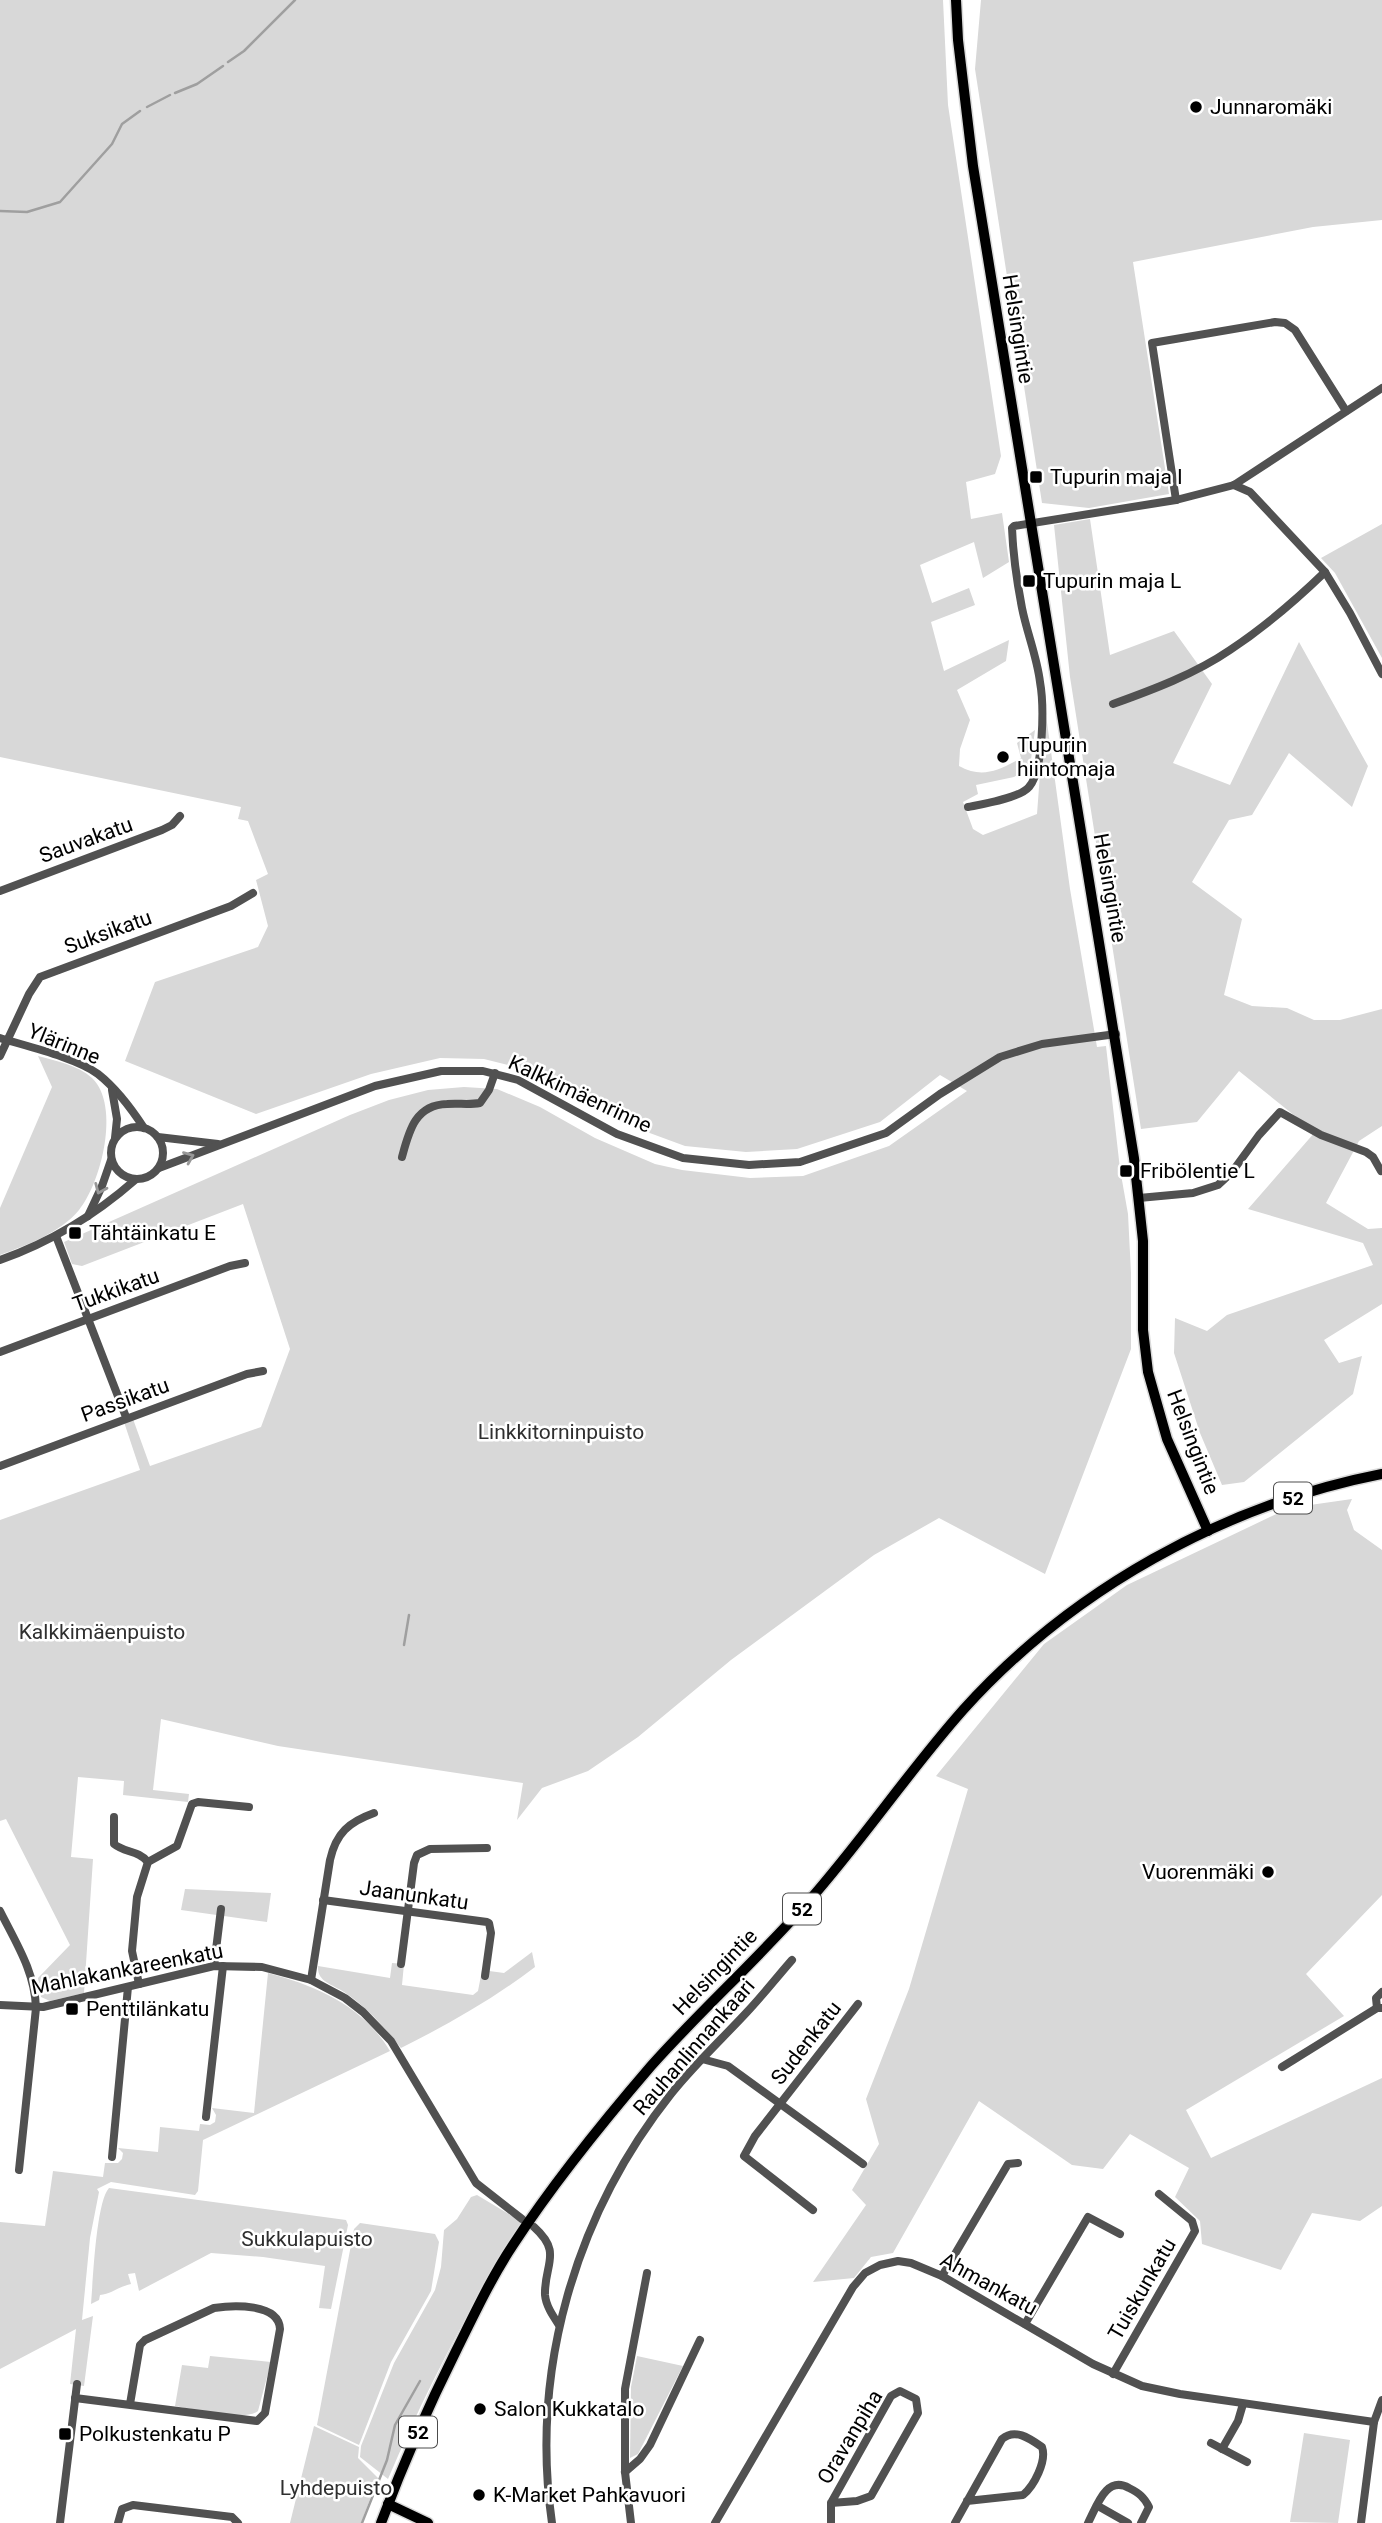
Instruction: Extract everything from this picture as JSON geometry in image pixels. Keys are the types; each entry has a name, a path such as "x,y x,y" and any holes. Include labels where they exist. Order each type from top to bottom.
{"main road":[{"name":"Helsingintie","path":"388,2504 428,2408 511,2247 607,2118 655,2062 808,1903 904,1781 992,1679 1037,1638 1084,1603 1156,1558 1208,1531 1167,1440 1148,1372 1143,1329 1143,1241 1139,1198 1116,1034 1030,524 971,152 956,0"},
{"name":"52","path":"1208,1531 1282,1502 1382,1474"},
{"name":"52","path":"381,2523 388,2504"},
{"path":"388,2504 428,2523"}],"street":[{"path":"1176,500 1152,343 1275,322 1285,323 1295,330 1346,411"},
{"path":"968,807 1013,796 1028,789 1035,778 1038,763 1041,682 1022,608 1012,528 1176,500 1234,485 1382,388"},
{"path":"1234,485 1250,492 1325,572 1350,612 1382,674"},
{"path":"1113,704 1147,691 1229,651 1300,596 1325,572"},
{"name":"Sauvakatu","path":"0,891 162,830 172,825 180,816"},
{"name":"Suksikatu","path":"0,1056 4,1039 34,985 45,974 231,906 253,893"},
{"name":"Kalkkimäenrinne","path":"159,1168 375,1086 441,1070 495,1073 518,1080 617,1134 683,1158 748,1165 800,1162 886,1133 940,1094 1000,1057 1042,1044 1116,1034"},
{"name":"Ylärinne","path":"4,1039 96,1072 126,1102 144,1128"},
{"path":"402,1157 410,1127 422,1110 446,1103 480,1103 489,1090 495,1073"},
{"name":"Ylärinne","path":"111,1087 117,1119 115,1138"},
{"path":"1139,1198 1194,1194 1218,1185 1232,1172 1280,1112 1321,1135 1366,1152 1373,1157 1381,1171"},
{"path":"0,1260 56,1236 87,1218 135,1180 150,1176 159,1168 163,1153 158,1137 144,1128 128,1128 115,1138 102,1186 87,1218"},
{"name":"Kalkkimäenrinne","path":"158,1137 218,1144"},
{"path":"111,1160 120,1174 135,1180"},
{"path":"56,1236 126,1418"},
{"name":"Tukkikatu","path":"0,1352 230,1266 245,1263"},
{"name":"Passikatu","path":"0,1466 247,1374 263,1371"},
{"path":"139,1984 132,1951 137,1897 148,1862 177,1846 192,1804 198,1802 249,1807"},
{"path":"311,1980 323,1900 336,1840 347,1826 374,1813"},
{"path":"114,1817 114,1844 141,1855 148,1862"},
{"path":"401,1964 414,1863 421,1852 430,1849 488,1848"},
{"name":"Jaanunkatu","path":"323,1900 489,1923 491,1933 485,1976"},
{"path":"206,2117 222,1909"},
{"path":"0,1911 33,1981 36,2008 19,2170"},
{"name":"Rauhanlinnankaari","path":"552,2523 545,2460 545,2426 559,2325 593,2222 623,2164 672,2092 792,1960"},
{"name":"Mahlakankareenkatu","path":"0,2005 36,2008 219,1966 262,1967 311,1980 345,1998 384,2034 430,2104 476,2183 522,2219"},
{"path":"112,2157 128,1987"},
{"path":"1282,2067 1379,2008 1376,1998 1382,1992"},
{"name":"Sudenkatu","path":"813,2210 744,2156 755,2136 858,2004"},
{"path":"702,2059 728,2066 863,2164"},
{"path":"942,2276 1008,2164 1018,2163"},
{"name":"Tuiskunkatu","path":"1114,2374 1195,2231 1192,2221 1159,2194"},
{"path":"1025,2324 1088,2217 1120,2234"},
{"path":"534,2227 546,2238 550,2250 546,2304 559,2325"},
{"name":"Ahmankatu","path":"715,2523 845,2298 861,2277 880,2265 898,2261 916,2264 942,2276 1114,2374 1156,2389 1374,2422"},
{"path":"631,2523 625,2472 625,2389 647,2273"},
{"path":"75,2398 257,2421 265,2413 280,2329 277,2317 267,2311 224,2306 214,2308 145,2340 138,2353 130,2404"},
{"path":"625,2472 640,2459 650,2445 700,2340"},
{"path":"60,2523 77,2384"},
{"name":"Oravanpiha","path":"831,2503 857,2501 871,2496 918,2413 916,2399 900,2391 891,2396 831,2503 831,2523"},
{"path":"1361,2523 1374,2422 1382,2400"},
{"path":"1222,2449 1238,2421 1242,2404"},
{"path":"955,2523 967,2501 1002,2440 1006,2435 1024,2436 1042,2446 1043,2461 1029,2490 1023,2495 967,2501"},
{"path":"1211,2443 1247,2462"},
{"path":"1088,2523 1109,2486 1115,2483 1143,2495 1149,2507 1141,2523"},
{"path":"118,2523 122,2509 132,2505 232,2517 237,2523"},
{"path":"1098,2506 1128,2523"}],"green space":[{"path":"0,0 943,0 948,105 1001,456 995,474 966,482 971,519 1002,513 1009,562 983,578 974,542 920,565 932,603 969,588 975,605 931,622 944,671 1009,640 1006,661 957,690 970,720 960,749 959,766 983,772 1005,766 1021,758 1017,743 1035,730 1030,767 1014,777 976,785 978,794 963,802 973,829 983,835 1037,814 1045,708 1070,889 1097,1047 1106,1046 1128,1214 1131,1273 1131,1349 1045,1574 939,1518 874,1555 731,1660 638,1737 588,1771 542,1788 517,1820 523,1783 278,1746 161,1719 153,1790 189,1794 188,1802 123,1795 124,1781 78,1777 71,1857 93,1859 84,1993 50,2001 41,1997 38,1978 70,1945 6,1819 0,1821 0,1520 140,1470 124,1422 133,1419 150,1466 261,1427 290,1349 243,1204 82,1266 72,1264 64,1242 350,1115 389,1100 428,1090 464,1087 497,1089 540,1107 595,1138 655,1164 750,1178 803,1176 889,1146 967,1091 940,1075 880,1122 797,1149 746,1152 685,1146 628,1125 524,1069 484,1059 440,1058 371,1074 256,1114 125,1061 155,982 258,947 268,926 256,880 268,874 248,821 238,819 241,807 0,757"},
{"path":"981,0 1382,0 1382,220 1313,227 1133,262 1169,494 1089,508 1042,503 975,69"},
{"path":"1090,519 1110,655 1174,631 1212,684 1173,763 1230,785 1299,642 1368,766 1352,807 1289,753 1252,815 1229,820 1192,882 1242,919 1224,995 1252,1006 1287,1008 1314,1020 1340,1020 1382,1009 1382,1126 1359,1141 1326,1203 1368,1229 1382,1228 1382,1304 1324,1340 1339,1363 1362,1356 1353,1394 1244,1482 1222,1485 1200,1433 1174,1353 1175,1318 1207,1331 1227,1315 1373,1265 1363,1243 1248,1209 1315,1132 1239,1071 1197,1122 1141,1129 1070,677 1054,525"},
{"path":"1382,524 1382,658 1335,573 1321,558"},
{"path":"38,1056 74,1067 92,1078 101,1091 105,1107 105,1144 94,1182 79,1210 53,1232 0,1255 0,1208 52,1087"},
{"path":"1352,1499 1347,1510 1354,1530 1382,1550 1382,1895 1306,1974 1344,2016 1186,2110 1211,2158 1382,2078 1382,2206 1360,2221 1312,2213 1281,2270 1202,2244 1200,2221 1175,2197 1189,2168 1130,2134 1103,2169 1072,2165 979,2101 893,2253 871,2257 854,2278 813,2282 866,2205 852,2190 879,2144 866,2099 909,1989 968,1789 936,1776 1044,1644 1127,1585 1289,1508"},
{"path":"185,1889 271,1893 267,1922 181,1910"},
{"path":"532,1952 535,1967 519,1979 436,2030 401,2048 368,2011 326,1982 318,1971 318,1966 390,1978 392,1963 404,1964 402,1985 473,1995 478,1991 482,1970 504,1973"},
{"path":"268,1973 304,1984 337,2000 366,2022 390,2051 203,2140 198,2191 195,2195 111,2182 97,2189 99,2192 90,2238 82,2320 93,2316 84,2386 70,2384 76,2329 0,2369 0,2222 45,2226 53,2171 103,2177 105,2163 118,2163 122,2159 123,2153 118,2148 158,2152 160,2127 199,2131 200,2124 210,2125 215,2122 216,2115 212,2108 254,2113"},
{"name":"Sukkulapuisto","path":"109,2188 346,2220 348,2225 331,2309 319,2308 325,2266 211,2253 139,2291 135,2273 128,2274 131,2284 100,2295 99,2300 91,2304 98,2225"},
{"path":"477,2195 522,2222 450,2348 388,2479 360,2457 361,2446 394,2363 435,2290 441,2267 444,2230 457,2219 471,2197"},
{"path":"360,2223 435,2234 439,2242 431,2291 391,2362 359,2445 317,2425 354,2229"},
{"path":"210,2356 271,2362 258,2411 231,2415 175,2406 182,2365 208,2368"},
{"path":"637,2356 683,2366 638,2454 630,2458 631,2387"},
{"name":"Lyhdepuisto","path":"314,2426 359,2447 358,2458 378,2478 361,2523 290,2523"},
{"path":"1304,2433 1350,2440 1338,2523 1290,2522"}],"waterway":[{"path":"228,62 244,51 295,0"},
{"path":"175,93 197,84 223,66"},
{"path":"147,107 170,95"},
{"path":"0,211 27,212 60,202 112,144 122,124 140,111"},
{"path":"404,1645 409,1615"},
{"path":"362,2523 387,2460 395,2425 420,2381"}],"place":[{"name":"Junnaromäki","path":"1196,107"},
{"name":"Tupurin maja I","path":"1036,477"},
{"name":"Tupurin maja L","path":"1029,581"},
{"name":"Tupurin hiintomaja","path":"1003,757"},
{"name":"Fribölentie L","path":"1126,1171"},
{"name":"Tähtäinkatu E","path":"75,1233"},
{"name":"Vuorenmäki","path":"1268,1872"},
{"name":"Penttilänkatu","path":"72,2009"},
{"name":"Salon Kukkatalo","path":"480,2409"},
{"name":"Polkustenkatu P","path":"65,2434"},
{"name":"K-Market Pahkavuori","path":"479,2495"}],"park label":[{"name":"Linkkitorninpuisto","path":"561,1432"},
{"name":"Kalkkimäenpuisto","path":"102,1632"}]}
